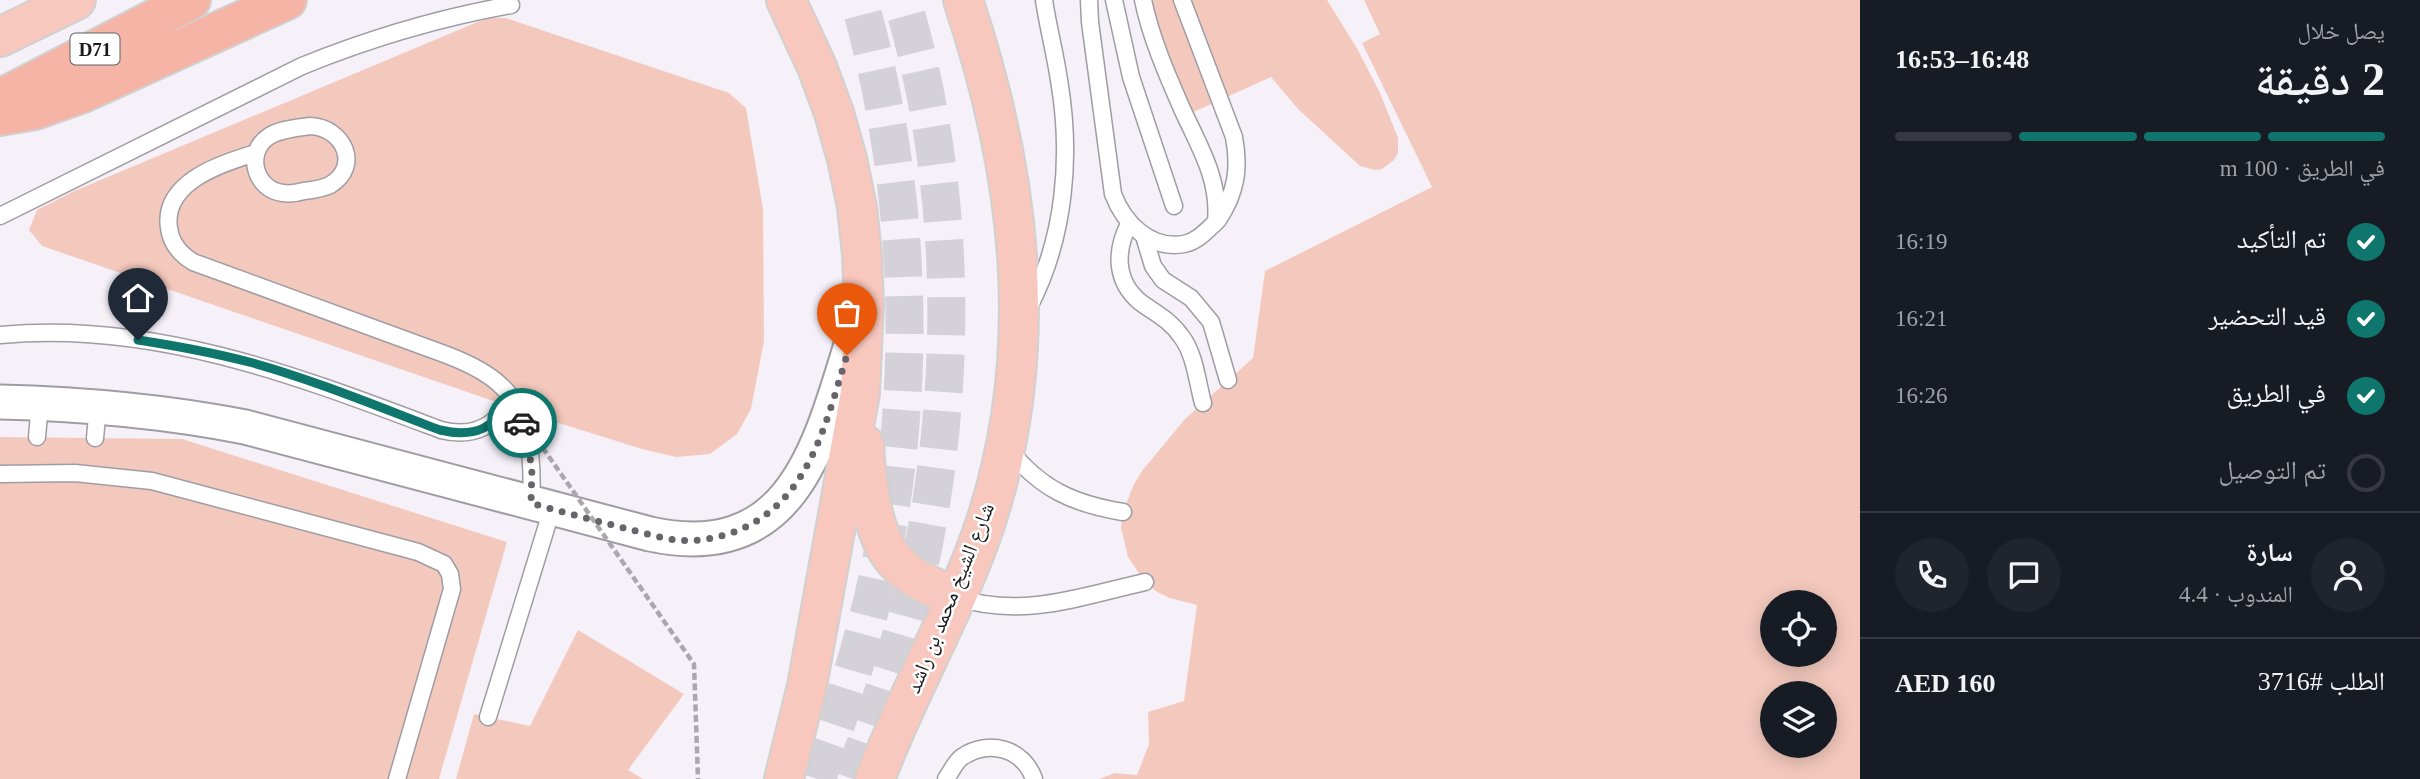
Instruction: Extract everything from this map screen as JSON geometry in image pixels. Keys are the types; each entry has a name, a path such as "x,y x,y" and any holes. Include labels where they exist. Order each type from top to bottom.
{"highway":[{"name":"D71","path":"0,99 191,0"},
{"path":"0,116 35,110 83,93 287,0"}],"main road":[{"path":"0,17 31,0"},
{"name":"D71","path":"0,37 76,0"},
{"name":"شارع الشيخ محمد بن راشد","path":"875,779 981,535 1006,445 1014,394 1018,260 1012,192 983,58 963,0"},
{"path":"787,8 834,113 857,207 864,303 860,393 866,482 877,529 896,562 918,580 955,597"},
{"path":"784,779 807,686 860,393"}],"street":[{"path":"0,402 98,405 245,427 676,540 702,540 728,535 752,524 777,507 796,485 811,461 823,431 864,303"}],"lane":[{"path":"1018,328 1045,271 1054,241 1064,179 1065,148 1060,82 1044,0"},
{"path":"1078,0 1090,22"},
{"path":"1089,0 1113,194 1129,224 1144,236 1166,244 1186,244 1202,235 1216,222 1233,191 1238,157 1234,138 1182,0"},
{"path":"1114,0 1131,77 1174,205"},
{"path":"1143,0 1147,20 1165,69 1214,177 1217,192 1216,222"},
{"path":"0,216 302,66 352,45 405,28 511,5"},
{"path":"256,153 255,164 262,183 270,189 290,194 331,184 339,178 346,160 342,142 328,129 310,126 274,133 260,145 256,153 212,169 182,189 169,210 168,223 175,246 183,256 465,363 497,384 511,397 519,414 541,506 488,717"},
{"path":"1129,224 1118,259 1125,284 1133,295 1164,317 1181,336 1188,347 1203,402"},
{"path":"1144,236 1153,266 1163,280 1191,298 1211,322 1228,380"},
{"path":"0,335 79,335 138,340 196,350 254,363 440,430 455,433 469,433 489,425 505,410 511,397"},
{"path":"37,437 40,403"},
{"path":"95,438 98,405"},
{"path":"1006,445 1019,462 1052,489 1082,504 1123,512"},
{"path":"0,474 75,473 152,481 399,546 434,557 444,564 450,574 452,589 397,779"},
{"path":"955,597 984,605 1021,608 1145,582"},
{"path":"946,779 959,759 977,748 997,747 1016,754 1030,768 1034,779"}],"path":[{"path":"546,419 538,441 694,664 698,779"}],"building":[{"path":"1153,0 1327,0 1358,50 1380,93 1398,138 1398,153 1394,160 1382,169 1360,166 1298,109 1271,77 1187,115 1146,4"},
{"path":"1364,0 1860,0 1860,779 1099,779 1115,773 1137,775 1149,744 1148,712 1184,701 1197,605 1157,592 1145,582 1128,557 1121,528 1123,512 1134,484 1185,419 1253,358 1265,271 1432,187 1362,43 1380,34"},
{"path":"487,18 506,18 729,93 746,108 763,209 764,341 751,409 737,434 710,454 676,457 546,419 42,246 29,230 37,210 72,192"},
{"path":"0,437 182,439 507,542 439,779 0,779"},
{"path":"578,630 684,694 628,770 643,779 456,779 474,714 530,726"}],"tunnel":[{"path":"817,779 852,674 880,566 892,496 904,353 904,282 890,139 859,0"},
{"path":"853,779 912,598 931,502 941,430 946,285 942,212 920,69 902,0"}],"way so far":[{"path":"522,423 532,467 531,503 676,540 702,540 728,535 752,524 777,507 796,485 811,461 823,431 847,355"}],"route":[{"path":"138,340 254,363 440,430 469,433 483,429 505,410 511,397 522,423"}]}
